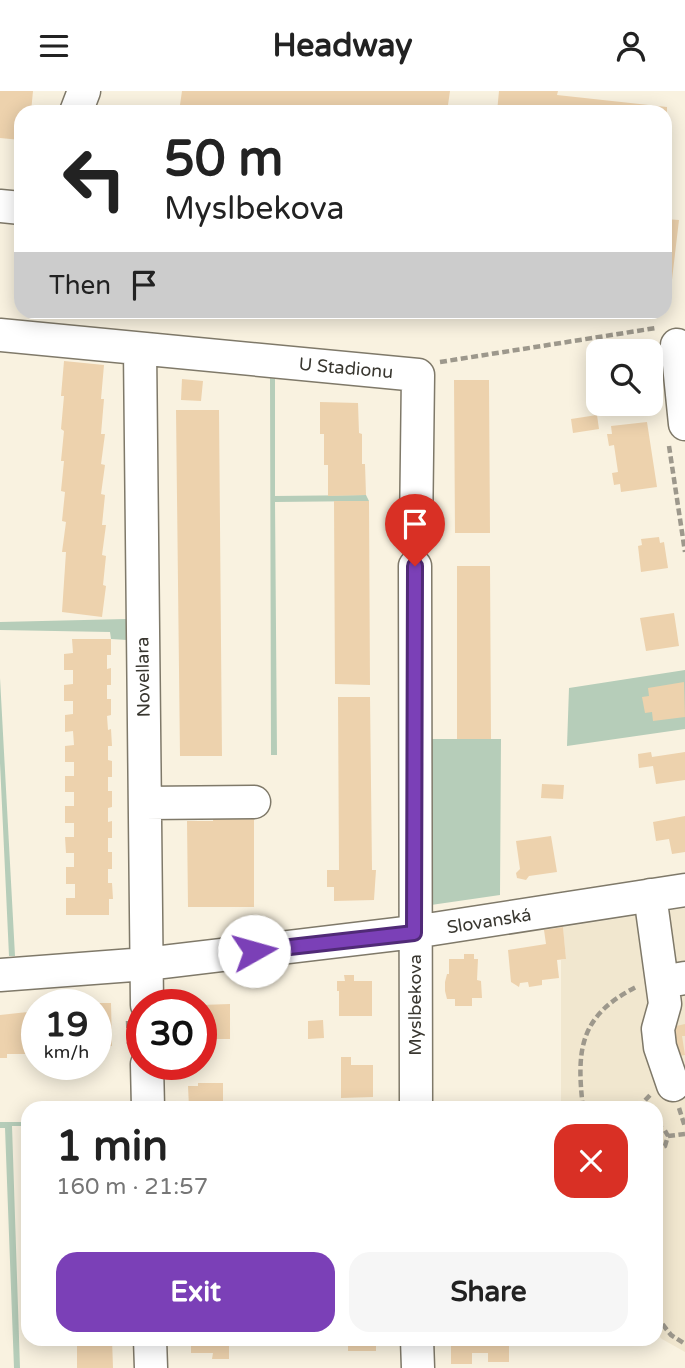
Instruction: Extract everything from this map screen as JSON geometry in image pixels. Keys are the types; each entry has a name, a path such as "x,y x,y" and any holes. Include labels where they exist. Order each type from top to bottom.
{"street":[{"name":"U Stadionu","path":"20,328 140,349 418,375"},
{"path":"669,336 685,424"},
{"name":"Novellara","path":"140,349 146,964 141,989"},
{"path":"416,534 418,375"},
{"name":"Myslbekova","path":"415,566 415,1101"},
{"path":"145,803 254,802"},
{"name":"Slovanská","path":"0,975 146,964 552,920 650,895 685,890"},
{"path":"650,895 674,980 658,1029 660,1047 673,1085"},
{"path":"142,1080 147,1101"},
{"path":"150,1346 151,1368"},
{"path":"418,1346 418,1368"}],"path":[{"name":"U Stadionu","path":"418,375 429,364 669,336"},
{"path":"583,1101 580,1065 583,1040 594,1020 619,996 645,983 674,980"},
{"path":"663,1129 668,1136 663,1147"},
{"path":"668,1136 685,1134"},
{"path":"663,1325 671,1335 685,1344"}],"shaded area":[{"path":"685,908 685,1352 663,1340 663,1101 561,1101 561,960 566,959 563,927"}],"green space":[{"path":"270,378 275,379 275,496 366,495 369,501 275,502 277,755 271,755"},
{"path":"126,619 127,640 111,639 110,632 0,630 0,622"},
{"path":"685,670 685,729 567,746 569,688"},
{"path":"0,678 15,956 9,956 0,763"},
{"path":"430,739 501,739 500,895 431,905"},
{"path":"0,1122 21,1122 21,1126 12,1126 20,1368 14,1368 5,1128 0,1128"}],"building":[{"path":"0,91 33,91 32,105 14,105 14,139 0,138"},
{"path":"182,91 450,91 448,105 180,105"},
{"path":"499,91 558,91 557,95 649,105 498,105"},
{"path":"672,220 679,220 672,280"},
{"path":"64,361 104,365 101,434 105,434 101,464 105,465 101,494 105,495 102,525 106,525 102,555 106,556 103,585 106,586 102,617 62,612 66,552 62,552 66,522 62,521 65,492 61,491 64,461 61,461 64,431 61,429 64,396 61,396"},
{"path":"182,379 203,381 201,401 181,400"},
{"path":"454,380 489,380 490,533 455,533"},
{"path":"320,402 358,403 366,495 328,496 324,434 320,434"},
{"path":"176,410 219,410 222,756 180,756"},
{"path":"597,416 599,429 573,433 571,419"},
{"path":"647,422 657,487 621,492 620,484 614,485 612,473 618,472 614,445 609,446 607,434 612,434 611,426"},
{"path":"334,501 369,501 370,685 335,684"},
{"path":"659,537 660,543 664,542 668,568 641,572 638,546 642,545 641,539"},
{"path":"457,566 490,566 491,739 457,739"},
{"path":"674,613 679,646 646,651 640,618"},
{"path":"72,639 111,639 111,655 107,655 107,669 111,668 111,685 107,685 107,699 111,699 111,715 107,716 112,746 108,746 108,760 112,761 112,777 108,777 108,791 112,791 112,807 108,808 108,822 112,821 112,838 108,838 108,852 112,852 112,869 108,869 108,883 112,883 113,899 109,899 109,915 66,915 66,898 75,898 75,884 66,884 66,867 74,867 74,853 66,853 65,837 74,837 74,823 65,823 65,806 74,806 74,792 65,792 65,776 74,776 74,762 65,762 65,746 74,745 73,731 65,732 65,715 73,714 73,701 64,701 64,685 73,684 73,670 64,670 64,654 73,653"},
{"path":"684,682 685,717 653,721 652,712 645,713 642,697 649,696 648,688"},
{"path":"338,697 370,697 372,870 376,870 374,900 334,901 334,887 327,887 327,870 339,870"},
{"path":"651,752 652,757 685,752 685,780 656,784 653,766 639,768 638,754"},
{"path":"542,784 564,785 563,799 541,798"},
{"path":"214,809 254,809 254,907 188,907 187,821 213,821"},
{"path":"685,816 685,852 672,854 669,839 656,841 653,822"},
{"path":"551,836 557,872 529,876 526,880 517,878 516,873 520,869 516,841"},
{"path":"563,927 566,959 557,960 559,978 542,980 542,985 529,987 528,982 520,983 519,987 511,982 508,950 546,944 544,930"},
{"path":"464,954 474,954 474,959 478,959 477,980 481,981 482,998 472,998 472,1006 455,1006 455,999 447,999 445,982 449,974 449,959 464,959"},
{"path":"344,975 354,975 354,981 372,981 372,1016 339,1016 337,981 345,981"},
{"path":"217,1004 230,1004 230,1039 217,1039"},
{"path":"21,1013 21,1054 7,1054 7,1058 0,1058 0,1015"},
{"path":"323,1020 324,1038 308,1039 308,1021"},
{"path":"685,1024 685,1036 682,1036 685,1055 672,1057 667,1028"},
{"path":"341,1057 351,1057 351,1065 373,1065 373,1097 341,1098"},
{"path":"198,1083 223,1083 223,1101 189,1101 188,1086 198,1086"},
{"path":"77,1346 112,1346 113,1368 77,1368"},
{"path":"191,1346 229,1346 229,1359 212,1359 213,1353 191,1353"},
{"path":"348,1346 376,1346 376,1351 348,1351"},
{"path":"451,1346 509,1346 509,1362 488,1362 488,1353 472,1353 472,1364 451,1364"}],"route":[{"path":"254,951 414,933 415,566"}]}
